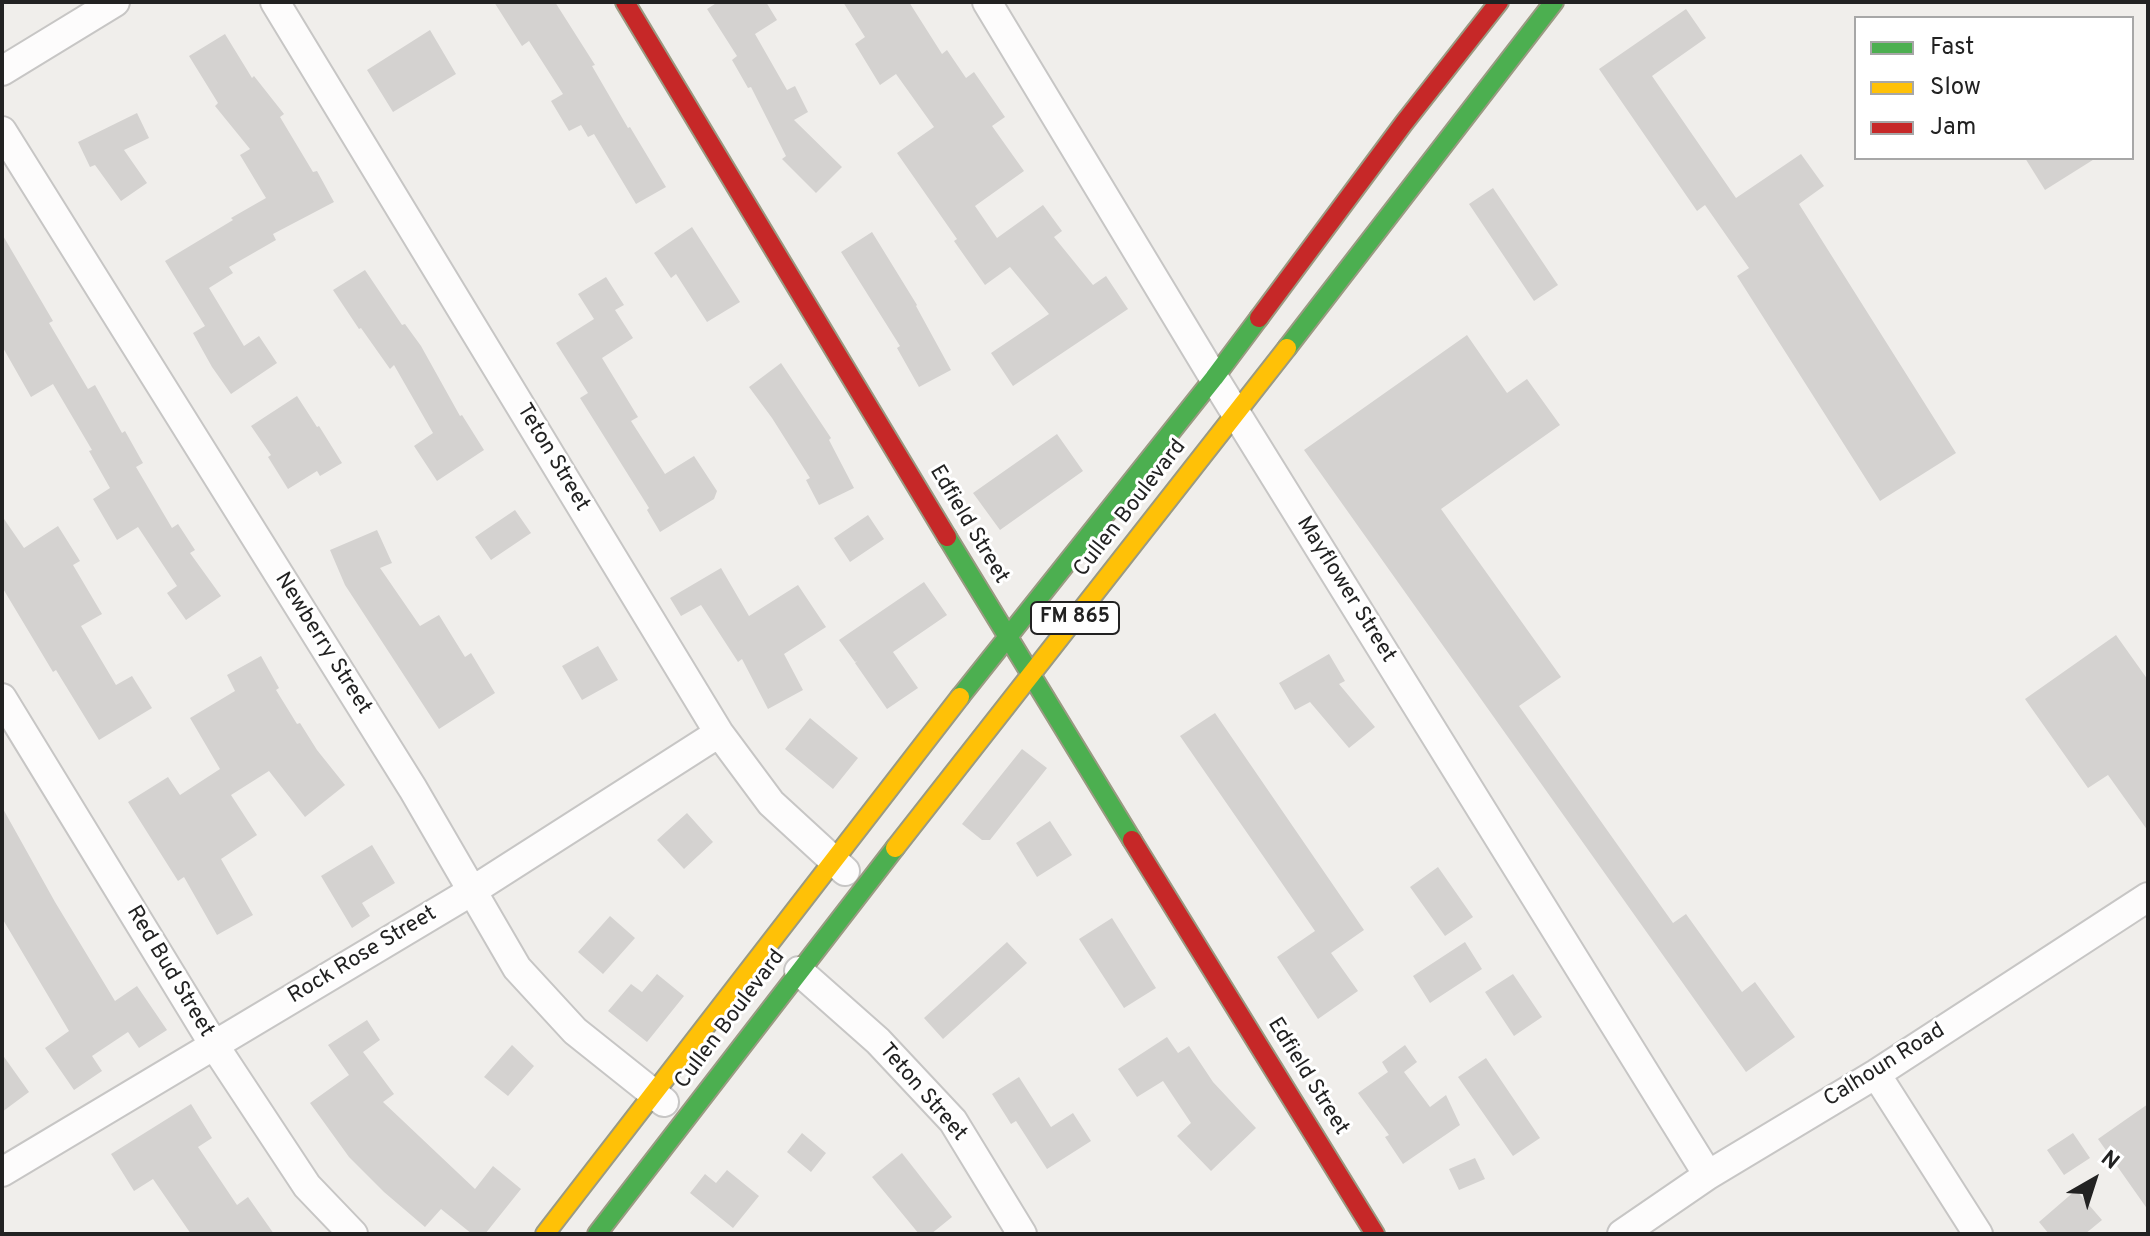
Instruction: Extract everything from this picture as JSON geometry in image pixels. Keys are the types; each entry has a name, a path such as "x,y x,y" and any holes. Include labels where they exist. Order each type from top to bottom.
{"main road":[{"name":"Edfield Street","path":"625,2 1007,637 1375,1234"},
{"name":"Cullen Boulevard","path":"597,1234 686,1119 783,958 834,862 1007,637 1214,378 1404,123 1499,2"},
{"name":"Cullen Boulevard","path":"545,1234 654,1095 783,958 864,886 1236,414 1554,2"}],"street":[{"path":"2,71 115,2"},
{"name":"Teton Street","path":"275,2 719,733 771,803 864,886"},
{"name":"Mayflower Street","path":"987,2 1236,414 1708,1175"},
{"name":"Newberry Street","path":"2,131 413,789 517,968 575,1031 686,1119"},
{"name":"Red Bud Street","path":"2,698 214,1045 307,1186 353,1234"},
{"name":"Rock Rose Street","path":"2,1172 472,891 719,733"},
{"name":"Calhoun Road","path":"1622,1234 1708,1175 2144,907"},
{"name":"Teton Street","path":"783,958 878,1041 953,1121 1022,1234"},
{"path":"1876,1074 1978,1234"}],"building":[{"path":"494,2 555,2 666,187 636,204 594,134 588,137 581,125 569,131 551,101 563,94 529,41 522,46"},
{"path":"718,2 766,2 777,20 755,34 787,90 795,86 808,112 794,120 842,167 816,193 782,159 786,156 751,87 748,88 732,60 737,56 707,9"},
{"path":"843,2 909,2 942,54 947,50 966,78 974,72 1005,117 992,126 1024,171 975,206 997,238 1043,205 1062,231 1054,237 1093,285 1106,276 1128,309 1013,386 991,353 1049,314 1010,267 985,285 954,241 957,239 897,153 934,127 896,74 880,85 855,44 865,37"},
{"path":"1686,9 1706,38 1652,76 1736,198 1801,154 1824,186 1799,204 1956,453 1880,501 1737,276 1749,268 1705,205 1697,211 1599,69"},
{"path":"430,30 456,74 393,112 367,70"},
{"path":"225,34 252,78 254,76 284,114 280,117 334,202 273,234 276,240 229,267 233,273 209,288 244,346 259,336 277,363 231,394 193,333 205,326 165,261 266,198 240,155 250,149 215,106 218,103 189,56"},
{"path":"137,113 149,138 124,150 147,183 121,201 95,165 90,167 78,142"},
{"path":"2026,160 2093,160 2045,190"},
{"path":"1493,188 1558,285 1534,301 1469,204"},
{"path":"692,227 740,302 707,322 676,274 671,278 654,253"},
{"path":"872,232 917,305 951,370 919,387 897,348 900,346 841,252"},
{"path":"2,234 88,389 95,385 122,433 125,431 143,463 136,467 172,528 178,524 195,550 190,553 221,596 186,620 167,593 177,586 138,527 117,540 93,499 110,488 89,451 92,450 53,384 31,397 2,346"},
{"path":"365,270 402,325 405,324 421,346 460,416 484,450 437,481 414,446 433,433 394,365 390,369 333,290"},
{"path":"606,277 624,305 615,310 633,338 602,358 638,417 631,421 665,474 694,456 717,491 714,499 660,532 647,510 649,508 580,398 588,393 556,343 594,319 578,294"},
{"path":"1467,335 1507,393 1527,379 1560,425 1441,509 1561,677 1519,706 1673,923 1686,914 1742,992 1755,982 1795,1037 1746,1072 1304,450"},
{"path":"781,363 831,438 829,440 854,488 819,505 806,480 810,478 749,387"},
{"path":"297,396 342,463 320,476 317,471 288,489 268,457 271,455 251,426"},
{"path":"1057,434 1083,471 1000,530 973,493"},
{"path":"515,510 531,533 491,560 475,537"},
{"path":"868,515 884,539 850,562 834,538"},
{"path":"2,516 24,548 58,526 80,561 73,565 102,614 81,626 116,685 132,676 152,708 99,740 56,670 53,672 2,587"},
{"path":"377,530 392,563 380,568 420,626 439,615 465,657 471,653 495,693 439,729 345,585 330,550"},
{"path":"721,568 749,616 798,585 826,627 784,654 803,690 768,709 742,659 738,662 701,605 681,616 670,598"},
{"path":"924,582 947,615 893,652 918,688 887,709 855,663 857,661 839,640"},
{"path":"2116,635 2148,680 2148,831 2108,775 2088,788 2025,699"},
{"path":"598,646 618,680 582,700 562,666"},
{"path":"1329,654 1345,681 1339,684 1375,727 1349,748 1310,702 1295,710 1279,683"},
{"path":"261,656 279,688 276,690 297,724 300,723 345,785 305,817 269,771 231,795 257,835 221,859 253,915 217,935 184,877 178,881 128,802 168,777 180,795 220,769 190,718 235,691 227,675"},
{"path":"1215,713 1364,930 1331,953 1358,991 1318,1019 1277,957 1315,931 1180,736"},
{"path":"810,718 858,758 833,789 785,749"},
{"path":"1022,749 1047,768 990,840 982,840 962,824"},
{"path":"2,807 115,1001 137,986 167,1030 139,1048 128,1032 92,1056 102,1071 74,1090 45,1048 69,1031 2,918"},
{"path":"687,813 713,842 684,869 657,840"},
{"path":"1050,821 1072,855 1037,877 1016,843"},
{"path":"372,845 395,883 362,903 370,916 352,928 321,876"},
{"path":"1438,867 1473,917 1445,936 1410,887"},
{"path":"610,916 635,938 603,974 578,952"},
{"path":"1112,918 1156,988 1124,1008 1079,939"},
{"path":"1007,942 1027,963 943,1039 924,1018"},
{"path":"1465,942 1482,969 1430,1003 1413,976"},
{"path":"657,974 684,996 647,1042 608,1011 631,984 642,992"},
{"path":"1513,974 1542,1017 1514,1036 1485,992"},
{"path":"367,1020 380,1040 363,1052 394,1094 383,1102 475,1189 493,1166 521,1189 485,1234 472,1234 441,1209 425,1227 349,1157 310,1103 349,1075 328,1045"},
{"path":"1167,1037 1178,1053 1189,1046 1213,1082 1256,1128 1211,1171 1177,1136 1191,1123 1163,1081 1137,1097 1118,1069"},
{"path":"512,1045 534,1066 508,1096 484,1077"},
{"path":"1405,1045 1417,1062 1404,1072 1430,1107 1446,1095 1460,1125 1403,1164 1385,1137 1389,1135 1358,1093 1388,1072 1382,1062"},
{"path":"2,1054 29,1092 2,1112"},
{"path":"1486,1058 1540,1138 1513,1156 1458,1077"},
{"path":"1019,1077 1051,1127 1073,1113 1091,1141 1047,1169 1016,1121 1011,1124 992,1094"},
{"path":"191,1104 212,1138 198,1147 237,1205 248,1197 274,1234 191,1234 153,1179 134,1191 111,1154"},
{"path":"2148,1104 2148,1210 2098,1139"},
{"path":"802,1133 826,1153 811,1172 787,1152"},
{"path":"2073,1133 2090,1158 2064,1175 2047,1150"},
{"path":"902,1153 952,1217 931,1234 919,1234 872,1177"},
{"path":"1475,1158 1485,1179 1459,1190 1449,1169"},
{"path":"727,1170 759,1196 733,1228 690,1193 705,1174 716,1183"},
{"path":"2076,1190 2102,1220 2085,1234 2049,1234 2039,1222"}],"traffic: fast":[{"path":"1287,348 1554,2"},
{"path":"960,697 1259,318"},
{"path":"947,537 1132,840"},
{"path":"597,1234 895,848"}],"traffic: slow":[{"path":"895,848 1287,348"},
{"path":"545,1234 960,697"}],"traffic: jam":[{"path":"625,2 947,537"},
{"path":"1259,318 1404,123 1499,2"},
{"path":"1132,840 1375,1234"}]}
